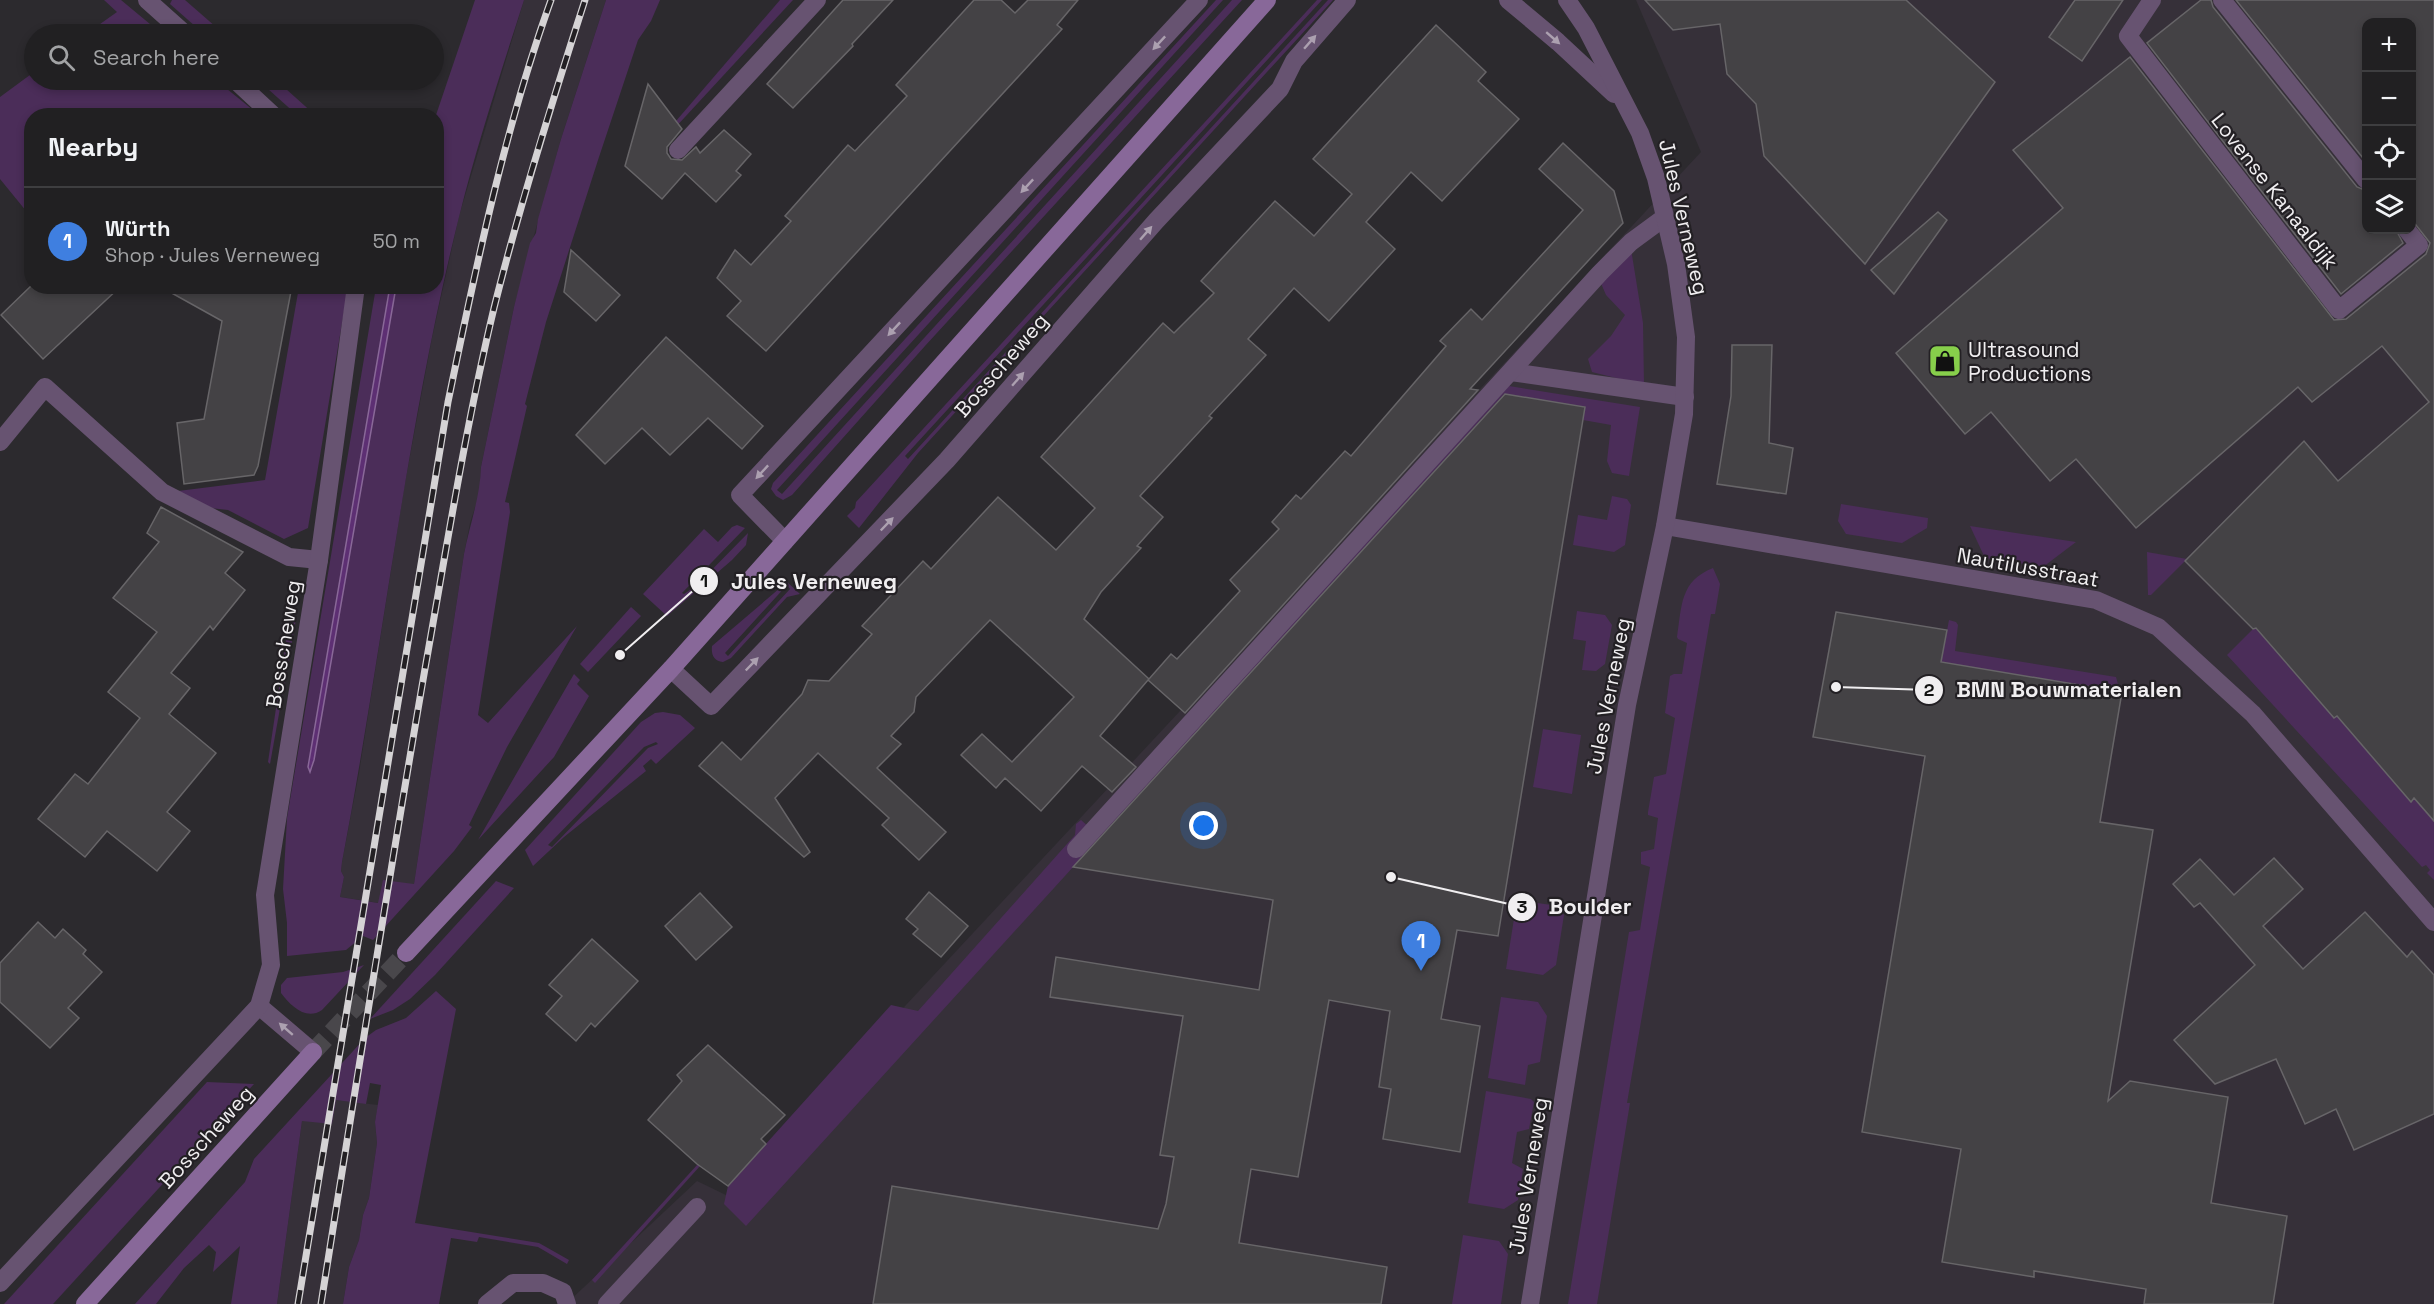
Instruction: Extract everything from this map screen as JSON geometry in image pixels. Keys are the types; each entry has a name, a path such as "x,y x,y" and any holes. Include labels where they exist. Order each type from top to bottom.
{"main road":[{"name":"Bosscheweg","path":"406,953 671,669 1267,0"},
{"name":"Bosscheweg","path":"85,1304 313,1052"}],"street":[{"path":"147,0 174,24"},
{"path":"678,150 817,0"},
{"path":"785,541 740,495 1199,0"},
{"name":"Bosscheweg","path":"671,669 711,706 947,460 1156,221 1280,89 1294,61 1347,0"},
{"name":"Jules Verneweg","path":"1508,0 1558,42 1624,104"},
{"name":"Jules Verneweg","path":"1530,1304 1627,705 1665,526 1685,397 1686,337 1676,264 1656,178 1640,133 1586,28 1567,0"},
{"name":"Lovense Kanaaldijk","path":"2152,0 2128,36 2339,310 2419,244 2410,234"},
{"path":"2222,0 2362,174"},
{"path":"246,90 265,108"},
{"path":"1076,849 1623,250 1665,216"},
{"name":"Bosscheweg","path":"0,1283 259,1006 272,965 265,895 319,560 355,294"},
{"path":"1511,372 1685,397"},
{"path":"0,442 45,387 162,492 290,557 319,560"},
{"name":"Nautilusstraat","path":"1665,526 2096,600 2158,627 2253,714 2434,922"},
{"name":"Bosscheweg","path":"259,1006 313,1052"},
{"path":"607,1304 697,1207"},
{"path":"487,1304 513,1283 543,1283 562,1292 567,1304"}],"shaded area":[{"path":"104,0 121,0 150,24 100,24 117,12"},
{"path":"172,0 185,0 213,24 193,24 170,4"},
{"path":"475,0 524,0 474,162 444,280 444,108 438,108"},
{"path":"524,0 606,0 561,139 514,307 481,467 480,492 470,523 464,554 414,884 379,903 340,897 344,877 341,871 342,862 359,773 404,488 432,338 442,294 444,294 444,284 459,216"},
{"path":"606,0 660,0 651,21 638,40 546,322 525,404 527,406 505,502 509,503 510,512 478,715 488,723 577,626 507,747 469,825 472,827 454,851 373,940 363,936 346,950 287,956 287,923 283,889 287,818 375,294 389,294 308,770 312,769 395,294 441,294 424,377 342,862 341,871 344,877 340,897 378,903 383,880 414,884 464,554 477,500 481,467 514,307 530,243 536,233 561,139"},
{"path":"780,0 793,0 673,130 670,128"},
{"path":"1216,0 1223,0 777,490 782,494 1232,0 1242,0 925,346 792,495 783,500 776,496 771,489 773,483"},
{"path":"1317,0 1322,0 905,456 908,459 1328,0 1333,0 918,453 859,528 847,516 855,508 856,502"},
{"path":"1636,0 2434,0 2434,1304 566,1304 697,1181 728,1196 1701,152"},
{"path":"24,79 24,90 228,90 250,108 24,108 24,208 0,179 0,97"},
{"path":"269,90 287,90 307,108 289,108"},
{"path":"1631,249 1643,323 1644,385 1592,372 1588,359 1611,336 1625,315 1606,295 1600,281"},
{"path":"298,294 347,294 308,528 284,539 228,510 210,508 178,491 265,480"},
{"path":"389,294 395,294 314,760 310,772 308,767"},
{"path":"1509,386 1640,407 1629,476 1612,473 1607,461 1611,425 1583,420 1584,407 1504,394 746,1226 724,1204 728,1186 891,1005 918,1011 1075,835 1076,824 1081,820 1098,835"},
{"path":"1612,496 1627,499 1631,505 1625,545 1614,552 1573,545 1578,515 1607,520"},
{"path":"1841,504 1928,518 1927,528 1902,543 1846,534 1838,521"},
{"path":"737,525 745,528 682,593 696,586 748,533 746,545 667,616 643,594 704,529 718,542 732,527"},
{"path":"1970,526 2076,542 2043,567 1985,558"},
{"path":"2147,552 2187,559 2151,595 2148,595"},
{"path":"1713,568 1720,584 1715,614 1711,614 1627,1103 1630,1103 1597,1304 1568,1304 1629,932 1640,930 1650,867 1641,864 1641,852 1654,849 1658,818 1648,815 1648,812 1654,777 1666,774 1675,718 1665,713 1670,676 1682,674 1687,643 1677,637 1682,605 1688,587 1702,573"},
{"path":"787,582 800,594 787,597 731,658 723,662 715,659 712,646","holes":["787,585 790,589 728,656 725,653"]},
{"path":"631,607 641,616 588,672 580,664"},
{"path":"1577,611 1605,615 1612,625 1605,664 1596,671 1582,670 1586,641 1573,639"},
{"path":"290,614 296,619 270,764 268,762"},
{"path":"1949,620 1958,625 1955,651 2116,677 2120,692 1941,662"},
{"path":"2255,627 2334,718 2335,714 2411,801 2413,797 2434,821 2434,880 2427,873 2430,870 2426,865 2422,867 2227,655"},
{"path":"574,674 580,680 577,684 589,696 554,757 478,840"},
{"path":"655,713 680,715 695,728 656,764 651,759 643,766 646,771 564,837 533,866 525,850 641,722","holes":["656,742 658,744 648,748 552,847 548,845 644,747"]},
{"path":"1543,729 1581,735 1572,794 1533,787"},
{"path":"496,881 514,888 435,975 410,999 393,1010 370,1019"},
{"path":"1517,900 1558,906 1564,915 1556,965 1543,975 1506,969"},
{"path":"364,965 322,1010 316,1013 299,1011 281,993 281,985 287,978 343,972"},
{"path":"436,991 456,1009 415,1223 539,1243 569,1260 567,1264 538,1247 479,1237 477,1242 451,1238 439,1304 343,1304 349,1267 359,1240 363,1215 369,1198 377,1143 375,1122 381,1085 370,1083 366,1104 336,1100 332,1124 302,1121 277,1304 231,1304 240,1246 213,1272 216,1252 209,1245 184,1268 156,1304 135,1304 245,1182 254,1159 365,1038 376,1030 406,1018"},
{"path":"1501,997 1538,1002 1547,1016 1540,1062 1528,1065 1525,1085 1488,1078"},
{"path":"207,1082 254,1084 53,1304 4,1304"},
{"path":"1486,1091 1531,1099 1534,1102 1529,1129 1517,1132 1512,1163 1523,1169 1518,1200 1504,1209 1468,1203"},
{"path":"336,1100 378,1105 375,1122 377,1143 369,1198 363,1215 359,1240 349,1267 343,1304 277,1304 302,1121"},
{"path":"698,1164 700,1166 595,1283 592,1280"},
{"path":"1463,1235 1499,1241 1508,1254 1501,1304 1452,1304"}],"building":[{"path":"843,0 893,0 852,44 853,46 793,108 767,84"},
{"path":"974,0 1001,0 1015,13 1028,0 1078,0 1057,25 1062,29 766,351 727,316 741,301 717,278 735,250 751,265 791,221 785,216 848,145 855,151 907,96 896,85"},
{"path":"1645,0 1906,0 1995,82 1865,264 1764,156 1756,104 1727,74 1720,24 1673,30"},
{"path":"2075,0 2123,0 2082,61 2049,37"},
{"path":"2201,0 2211,0 2213,7 2357,187 2362,189 2362,234 2398,234 2403,243 2341,294 2147,43"},
{"path":"2236,0 2434,0 2434,821 2414,798 2411,802 2337,716 2334,718 2256,628 2253,629 2185,561 2304,441 2338,481 2429,402 2382,346 2312,402 2298,387 2136,528 2076,459 2050,481 1991,412 1965,434 1896,353 2063,208 2013,150 2130,57 2334,320 2346,319 2426,254 2430,243 2416,225 2416,18 2362,18 2362,157"},
{"path":"1436,25 1486,72 1478,81 1519,119 1442,201 1411,172 1366,222 1395,249 1329,321 1294,288 1248,339 1266,355 1209,416 1212,418 1140,496 1163,517 1137,546 1141,548 1101,592 1084,619 1149,679 1171,654 1177,659 1240,591 1230,580 1279,529 1272,522 1296,495 1301,499 1345,451 1351,456 1446,346 1440,341 1471,309 1482,320 1583,210 1539,169 1563,143 1614,191 1623,223 1470,389 1478,390 1185,713 1148,680 1100,736 1136,767 1112,792 1082,766 1041,811 1005,778 996,788 961,755 982,734 1012,762 1074,697 990,620 916,697 914,712 891,736 901,744 877,768 946,832 919,860 882,825 889,818 818,753 775,798 810,852 804,857 699,766 722,742 741,760 802,694 808,680 829,681 872,634 862,626 923,561 931,569 998,497 1056,550 1095,508 1041,457 1163,323 1174,333 1214,293 1201,281 1275,201 1314,236 1352,194 1313,159"},
{"path":"648,84 682,129 667,147 667,153 671,159 682,160 696,147 700,153 724,130 751,154 736,171 741,175 716,202 685,173 662,199 625,166"},
{"path":"1938,212 1947,220 1894,294 1871,270"},
{"path":"571,250 620,295 596,321 564,292"},
{"path":"24,293 112,294 43,359 1,315"},
{"path":"173,294 290,294 258,466 254,475 184,484 177,423 204,419 222,321"},
{"path":"666,337 763,426 742,449 708,418 670,455 642,428 605,464 576,435"},
{"path":"1732,345 1772,345 1769,443 1793,448 1786,494 1717,484 1731,396"},
{"path":"1505,394 1585,407 1498,936 1457,930 1441,1019 1480,1026 1460,1152 1383,1139 1391,1089 1379,1087 1390,1011 1329,1000 1298,1177 1251,1169 1239,1243 1387,1267 1381,1304 873,1304 892,1186 1158,1229 1166,1204 1174,1157 1160,1155 1183,1016 1050,997 1056,957 1259,990 1273,900 1073,867"},
{"path":"161,507 243,552 225,573 245,590 213,630 210,626 171,673 190,688 169,714 216,753 167,812 190,831 157,871 107,831 85,857 38,819 75,774 88,784 140,718 108,692 157,632 113,598 159,542 147,533"},
{"path":"1836,612 1947,630 1941,662 2122,692 2100,822 2153,830 2108,1101 2130,1081 2228,1097 2211,1203 2287,1216 2273,1304 2144,1304 2146,1289 2034,1271 2034,1277 1942,1262 1961,1149 1862,1132 1925,756 1813,737"},
{"path":"2274,858 2303,889 2263,926 2303,969 2365,912 2407,957 2412,951 2434,975 2434,1114 2354,1150 2336,1109 2305,1124 2276,1059 2215,1084 2174,1040 2255,965 2200,903 2194,907 2173,884 2200,859 2234,895"},
{"path":"929,892 968,926 941,957 913,934 918,929 906,919"},
{"path":"700,893 732,927 696,960 665,926"},
{"path":"38,922 55,938 63,929 86,950 83,954 102,972 68,1008 79,1018 50,1048 0,1002 0,963"},
{"path":"592,939 638,981 595,1027 591,1023 576,1041 546,1014 562,996 549,985"},
{"path":"708,1045 785,1115 761,1139 766,1144 728,1186 697,1164 648,1120 682,1081 677,1075"}],"tunnel":[{"path":"313,1052 406,953"}],"railway":[{"path":"298,1304 448,402 492,199 519,99 551,0"},
{"path":"321,1304 412,743 475,396 494,308 515,230 585,0"}],"place":[{"name":"Ultrasound Productions","path":"1945,361"},
{"name":"Jules Verneweg","path":"620,655"},
{"name":"BMN Bouwmaterialen","path":"1836,687"},
{"name":"Boulder","path":"1391,877"},
{"name":"Würth","path":"1421,971"}]}
